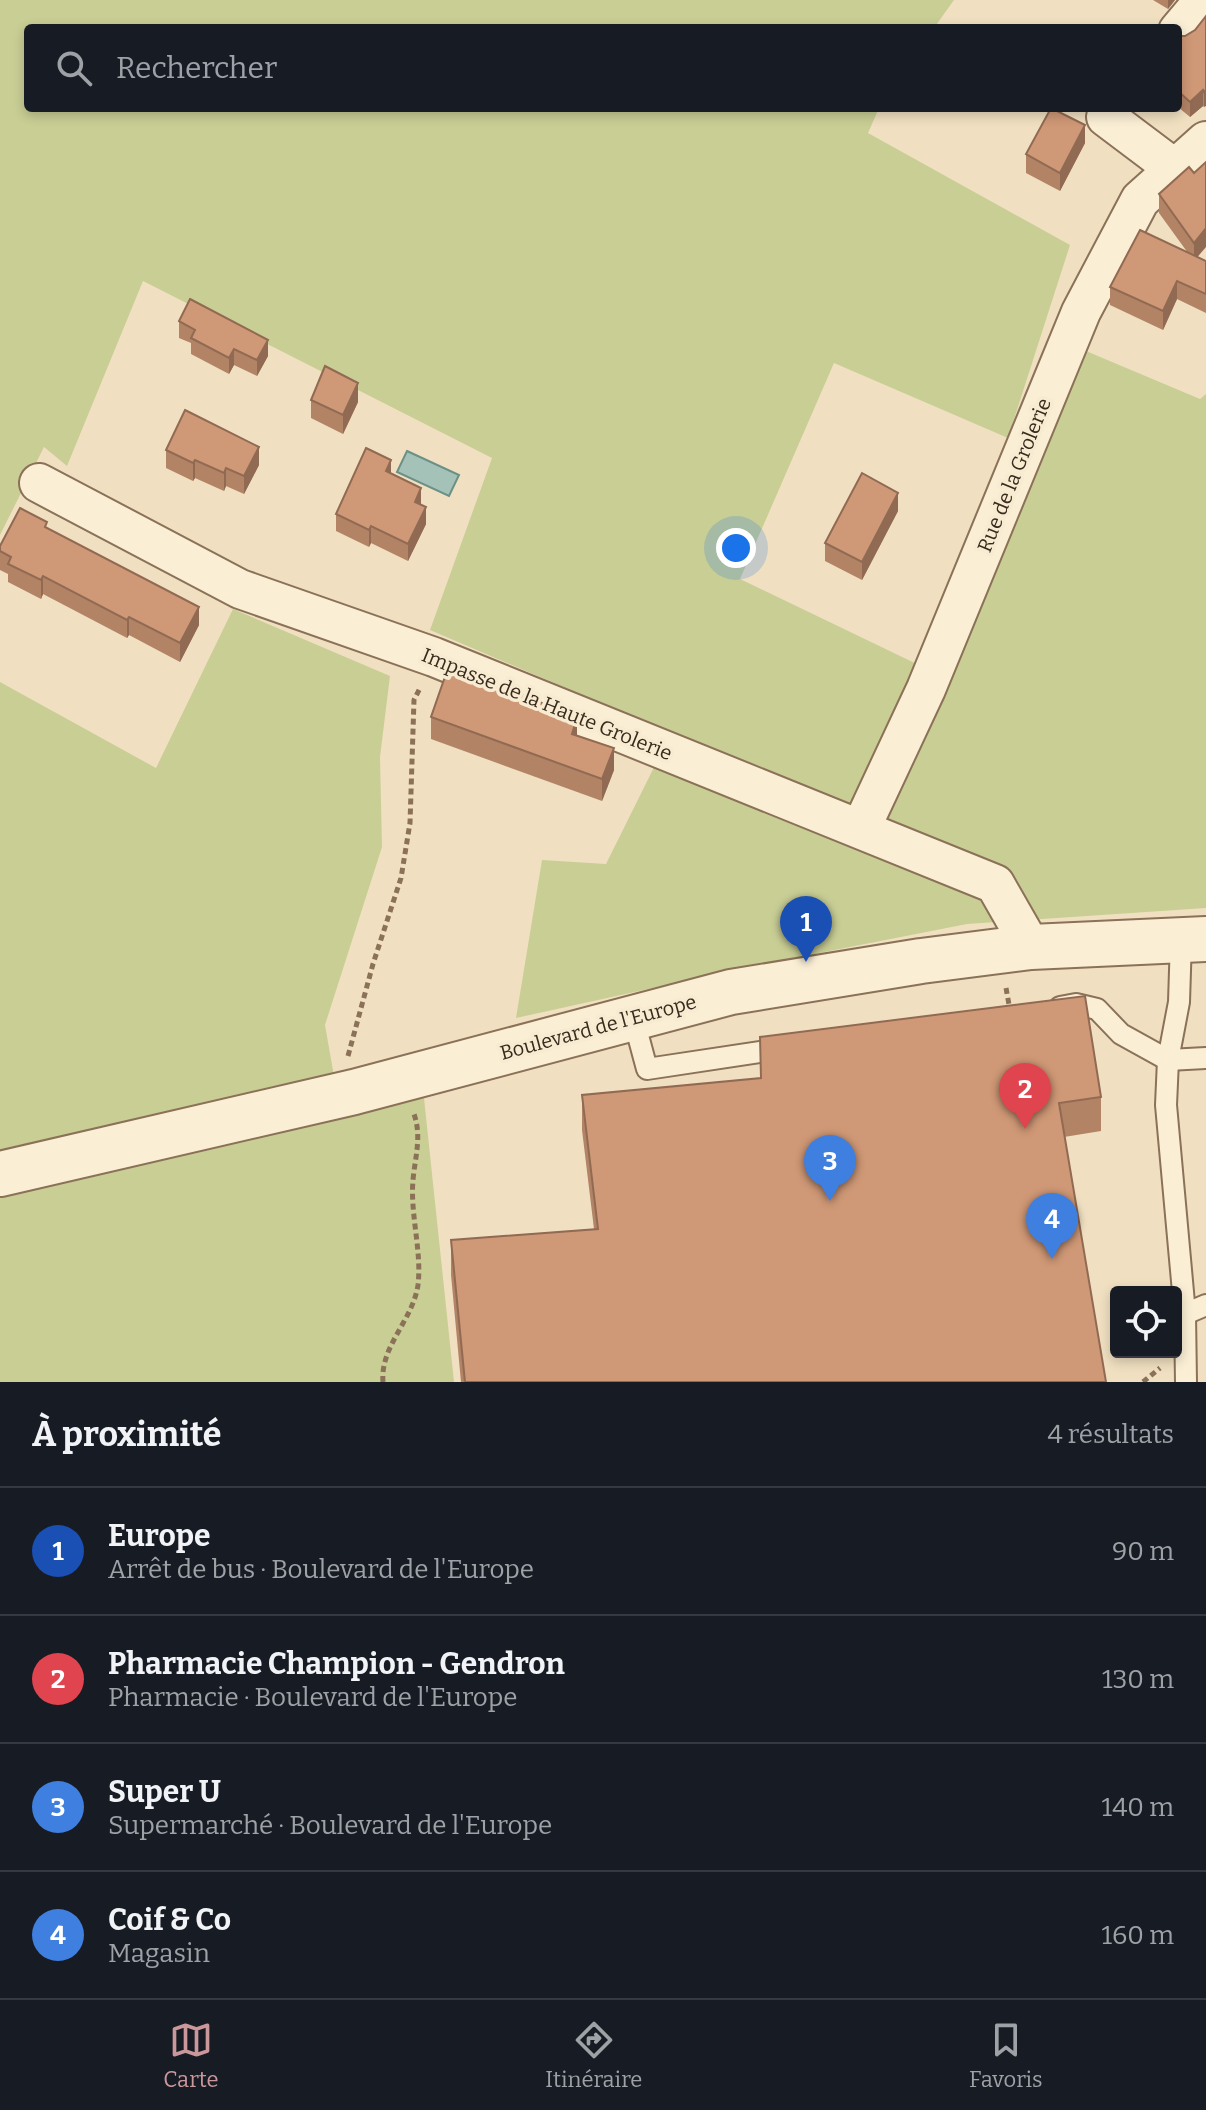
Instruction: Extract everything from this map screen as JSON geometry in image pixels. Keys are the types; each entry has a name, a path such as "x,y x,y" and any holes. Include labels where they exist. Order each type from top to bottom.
{"street":[{"path":"1182,26 1204,0"},
{"path":"1110,112 1106,117 1197,150"},
{"name":"Rue de la Grolerie","path":"861,828 926,689 1081,312 1140,200 1197,150"},
{"name":"Impasse de la Haute Grolerie","path":"39,483 240,589 434,657 995,884 1031,947"},
{"name":"Boulevard de l'Europe","path":"0,1174 354,1092 731,992 921,961 1031,947 1194,939"}],"lane":[{"path":"1186,1382 1185,1314 1166,1105 1168,1060 1194,939"},
{"path":"1011,1015 1076,1004 1097,1009 1121,1034 1168,1060 1206,1058"},
{"path":"633,1017 647,1069 802,1046"},
{"path":"1185,1314 1206,1305"}],"path":[{"path":"354,1092 347,1053 401,878 410,823 414,700 434,657"},
{"path":"1006,983 1011,1015"},
{"path":"383,1382 384,1360 408,1315 418,1286 413,1180 418,1157 419,1126 402,1079"}],"green space":[{"path":"0,0 954,0 937,24 24,24 24,112 877,112 868,133 1070,245 1008,438 834,363 740,579 950,680 1086,351 1200,399 1206,394 1206,908 967,924 753,966 516,1018 542,860 606,864 671,733 430,630 492,458 143,281 67,466 44,447 0,535"},
{"path":"233,609 390,676 380,757 382,847 325,1025 341,1116 424,1098 454,1382 0,1382 0,682 156,768"}],"water":[{"path":"407,451 459,475 449,496 397,472"}],"building":[{"path":"1206,16 1206,90 1190,102 1182,95 1182,36 1195,30"},
{"path":"1049,112 1059,112 1085,125 1060,173 1026,154"},
{"path":"1206,162 1206,228 1194,243 1159,194 1189,167 1194,173"},
{"path":"1140,230 1206,261 1206,294 1177,281 1163,311 1110,287"},
{"path":"190,299 268,340 257,360 234,349 229,358 191,338 195,330 179,321"},
{"path":"325,366 358,383 343,415 311,400"},
{"path":"185,410 259,447 244,476 226,468 224,473 195,460 193,463 166,450"},
{"path":"366,448 391,460 386,471 421,488 415,502 426,507 408,544 336,514"},
{"path":"862,473 898,493 862,562 825,543"},
{"path":"20,508 47,522 45,527 199,607 180,643 129,617 127,620 43,576 41,580 8,564 11,557 0,551 0,546"},
{"path":"449,665 577,717 572,734 614,748 602,779 431,717"},
{"path":"1085,996 1101,1097 1059,1103 1106,1382 465,1382 451,1240 598,1229 582,1095 761,1078 760,1037"}],"place":[{"name":"Europe","path":"806,962"},
{"name":"Pharmacie Champion - Gendron","path":"1025,1129"},
{"name":"Super U","path":"830,1201"},
{"name":"Coif & Co","path":"1052,1259"}]}
